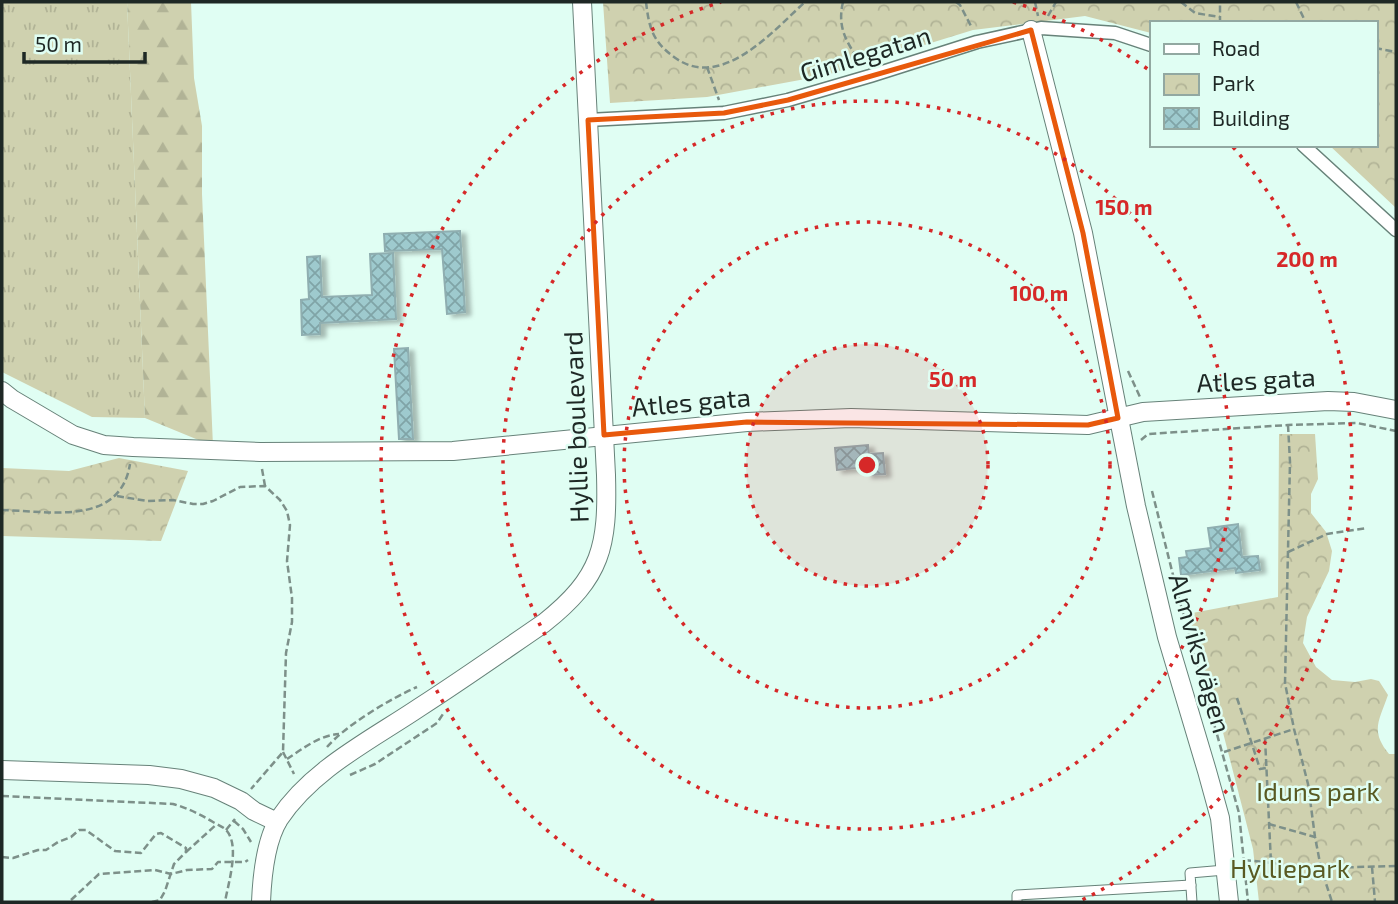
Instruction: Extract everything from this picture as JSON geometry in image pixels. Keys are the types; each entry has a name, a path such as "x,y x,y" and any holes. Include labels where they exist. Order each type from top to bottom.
{"street":[{"name":"Hyllie boulevard","path":"261,902 262,876 277,822 301,790 350,753 544,623 583,587 599,555 607,509 582,2"},
{"name":"Gimlegatan","path":"588,120 724,113 788,100 976,41 1041,28 1115,33 1150,45"},
{"name":"Almviksvägen","path":"1031,30 1083,233 1136,506 1167,637 1220,818 1229,902"},
{"path":"1305,147 1396,230"},
{"name":"Atles gata","path":"2,391 73,435 104,445 273,453 453,451 747,422 851,418 1088,425 1143,412 1328,401 1354,402 1396,410"},
{"path":"2,770 181,779 214,788 241,800 254,811 277,822"}],"lane":[{"path":"1192,902 1190,873 1225,870"},
{"path":"1017,902 1017,895 1191,885"}],"path":[{"path":"646,2 648,23 656,41 665,51 682,63 707,67 726,64 743,55 805,2"},
{"path":"843,2 839,17 844,33 851,50 870,76"},
{"path":"956,2 973,30 976,41"},
{"path":"1181,2 1195,13 1220,17"},
{"path":"1220,2 1220,21"},
{"path":"1296,2 1305,21"},
{"path":"1377,48 1396,52"},
{"path":"707,67 724,113"},
{"path":"1141,448 1141,439 1148,434 1357,423 1396,431"},
{"path":"1288,425 1290,462 1285,683 1308,784 1314,837 1332,902"},
{"path":"2,510 67,512 91,510 105,504 117,496 129,476 133,447"},
{"path":"117,496 147,502 173,500 193,504 213,501 240,487 265,486 280,500 290,525 287,561 292,598 292,622 286,653 283,752 301,790"},
{"path":"1151,488 1239,813 1248,902"},
{"path":"1288,552 1327,534 1367,528"},
{"path":"1237,698 1260,769 1266,768"},
{"path":"344,777 375,764 437,723 444,712"},
{"path":"1222,752 1294,729"},
{"path":"287,759 313,742 339,734"},
{"path":"1265,738 1270,863"},
{"path":"226,830 236,818 241,800 283,752"},
{"path":"2,796 173,804 187,808 226,830 230,837 233,862 225,902"},
{"path":"234,821 251,841 253,853"},
{"path":"152,902 160,900 174,864 217,824"},
{"path":"1269,824 1314,837"},
{"path":"2,857 13,858 46,850 79,830 86,830 114,851 141,853 156,834 162,833 186,848 186,852"},
{"path":"71,900 99,874 155,870 171,874 212,869 218,862 245,862 251,859"},
{"path":"1244,860 1321,868 1396,866"},
{"path":"1372,867 1375,902"}],"highlighted area":[{"path":"1031,30 1083,233 1118,418 1088,425 747,422 604,435 588,120 724,113 788,100"}],"green space":[{"path":"2,2 127,2 145,418 92,417 2,372"},
{"path":"127,2 191,2 194,78 202,126 202,194 213,446 145,418"},
{"path":"603,2 1396,2 1396,208 1331,147 1377,147 1377,21 1150,21 1150,33 1085,16 973,30 827,75 707,97 610,103"},
{"name":"Iduns park","path":"1279,434 1315,434 1318,479 1311,494 1311,513 1326,532 1332,551 1329,571 1307,617 1303,643 1316,667 1332,680 1379,681 1388,695 1379,719 1378,732 1389,754 1396,754 1396,902 1259,902 1253,849 1219,717 1187,614 1278,597"},
{"path":"119,458 188,471 161,541 2,536 2,468 69,471"}],"building":[{"path":"460,231 465,312 447,314 442,249 385,251 384,234"},
{"path":"393,253 396,319 320,323 320,334 302,335 301,300 309,299 307,257 320,256 322,297 372,295 370,254"},
{"path":"408,348 413,439 399,439 394,349"},
{"path":"868,445 869,454 883,453 885,474 867,475 866,467 837,470 835,448"},
{"path":"1238,524 1242,557 1258,556 1260,570 1236,573 1235,568 1181,575 1179,558 1187,557 1186,551 1211,548 1208,528"}],"park label":[{"name":"Hylliepark","path":"1290,867"}]}
